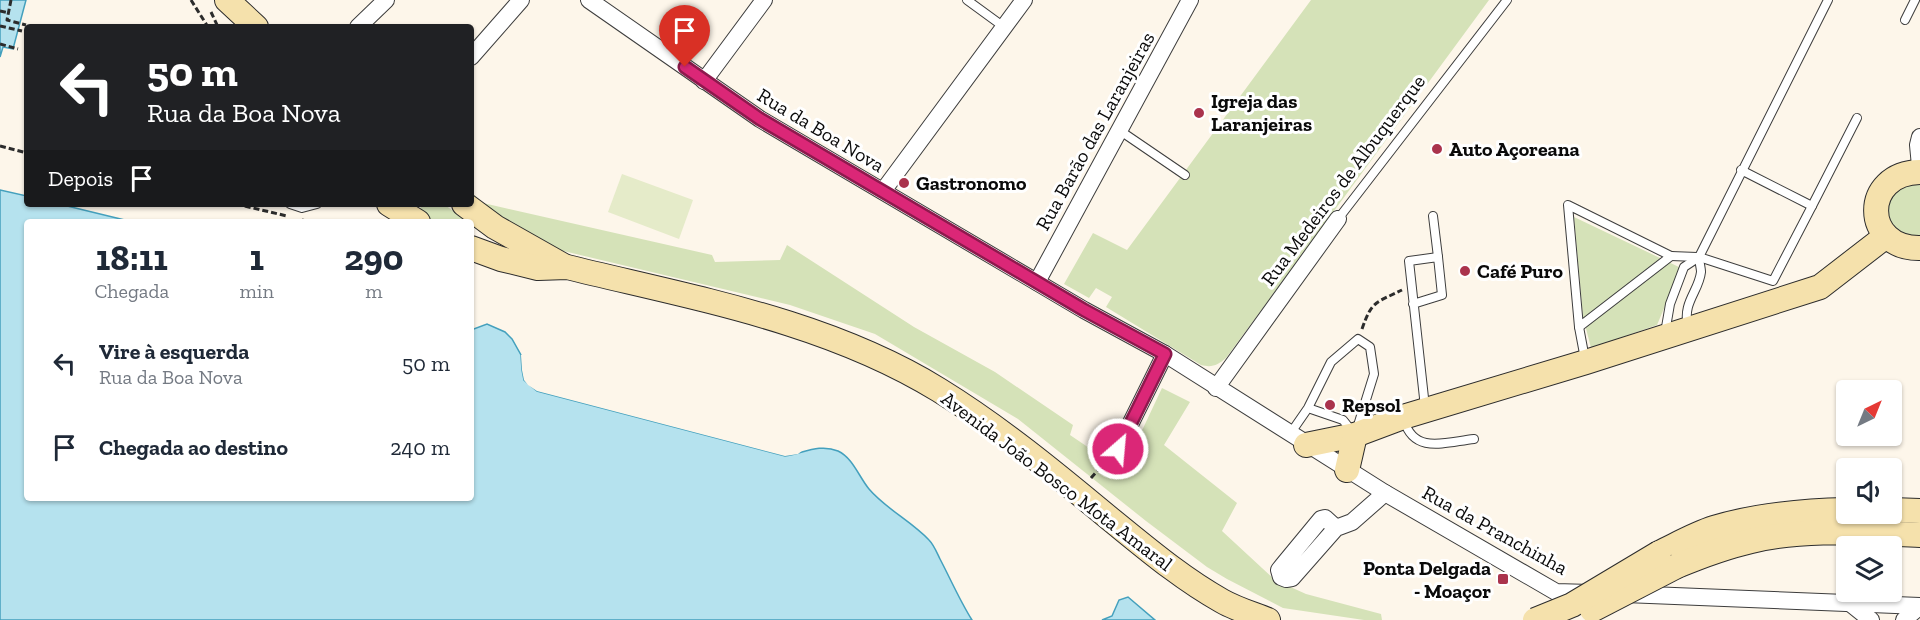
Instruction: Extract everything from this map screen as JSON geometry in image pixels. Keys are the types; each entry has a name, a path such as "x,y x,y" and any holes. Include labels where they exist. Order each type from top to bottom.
{"main road":[{"path":"221,0 227,24"},
{"path":"227,0 253,24"},
{"path":"1920,172 1907,172 1887,183 1880,193 1876,206 1877,219 1886,236 1896,245 1906,249 1920,248"},
{"name":"Avenida João Bosco Mota Amaral","path":"468,207 495,227 567,267 764,317 843,342 897,367 979,416 1073,488 1179,575 1224,602 1268,620"},
{"path":"1298,440 1355,435 1414,414 1665,337 1775,291 1820,287 1886,236"},
{"name":"Avenida João Bosco Mota Amaral","path":"474,249 501,259 538,268 567,267"},
{"path":"1347,470 1355,435"},
{"path":"1571,620 1713,528 1806,511 1836,510"},
{"path":"1902,510 1920,511"},
{"path":"1534,620 1668,559 1718,550 1753,540 1808,533 1920,535"}],"street":[{"path":"361,24 386,0"},
{"path":"474,54 521,0"},
{"name":"Rua da Boa Nova","path":"589,0 760,119 1036,282 1165,354"},
{"path":"704,81 764,0"},
{"path":"883,191 1024,0"},
{"name":"Rua Barão das Laranjeiras","path":"1036,282 1190,0"},
{"path":"1920,136 1918,145 1920,166"},
{"name":"Rua Medeiros de Albuquerque","path":"1215,388 1338,219"},
{"path":"1118,449 1165,354"},
{"name":"Rua da Pranchinha","path":"1165,354 1347,470 1556,592 1920,606"},
{"path":"1336,528 1352,522 1385,493"},
{"path":"1851,604 1871,620"},
{"path":"1904,620 1920,606"}],"lane":[{"path":"967,0 1004,27"},
{"name":"Rua Medeiros de Albuquerque","path":"1338,219 1507,0"},
{"path":"1665,337 1670,304 1684,267 1699,257 1828,0"},
{"path":"1905,20 1915,0"},
{"path":"1586,362 1579,327 1568,205 1671,256 1699,257 1775,291 1812,206 1857,118"},
{"path":"1119,130 1185,174"},
{"path":"1741,170 1812,206"},
{"path":"1413,304 1442,295 1433,216"},
{"path":"1438,256 1409,261 1413,304 1414,414 1407,431 1413,439 1423,444 1474,439"},
{"path":"1579,327 1671,256"},
{"path":"1688,329 1686,320 1689,301 1701,272 1699,257"},
{"path":"1298,440 1308,408 1331,362 1358,339 1370,347 1374,374 1355,435"},
{"path":"1308,408 1343,420 1355,435"}],"path":[{"path":"11,0 7,20 24,24"},
{"path":"190,0 206,24"},
{"path":"0,11 9,13"},
{"path":"0,26 22,32"},
{"path":"0,44 18,49"},
{"path":"0,146 24,152"},
{"path":"248,207 288,217"},
{"path":"1358,339 1369,309 1377,302 1412,286"},
{"path":"1073,488 1082,477 1088,482 1118,449"}],"green space":[{"path":"1311,0 1489,0 1226,358 1215,365 1201,365 1106,307 1112,297 1096,288 1089,298 1064,284 1093,233 1127,250"},
{"path":"622,174 693,200 679,239 608,212"},
{"path":"1920,182 1920,236 1914,236 1896,228 1888,218 1887,211 1891,197 1898,187"},
{"path":"474,195 483,203 712,255 715,262 780,260 787,245 914,327 995,372 1073,425 1070,435 1101,456 1106,449 1130,456 1162,388 1190,402 1164,445 1237,503 1222,531 1275,580 1306,594 1381,614 1382,620 1364,620 1283,608 1227,579 1207,567 1146,521 1018,419 875,334 790,305 555,249 474,205"},
{"path":"421,207 448,207 463,219 424,219 415,214"},
{"path":"1574,217 1681,268 1657,325 1591,348 1583,317"}],"water":[{"path":"0,0 26,0 13,49 3,47 0,57"},
{"path":"0,190 24,195 24,207 71,207 121,219 24,219 24,501 474,501 474,329 487,324 505,332 512,339 521,355 524,380 537,391 785,456 824,448 843,454 876,496 931,542 972,620 0,620"},
{"path":"1128,597 1155,620 1102,620 1112,616 1119,600"}],"pier":[{"path":"524,354 527,379 538,388 785,453 808,446 798,454 785,456 537,391 524,380 521,355"}],"place":[{"name":"Igreja das Laranjeiras","path":"1199,113"},
{"name":"Auto Açoreana","path":"1437,149"},
{"name":"Gastronomo","path":"904,183"},
{"name":"Café Puro","path":"1465,271"},
{"name":"Repsol","path":"1330,405"},
{"name":"Ponta Delgada - Moaçor","path":"1503,579"}],"route":[{"path":"685,67 760,119 1084,310 1165,354 1118,449"}]}
